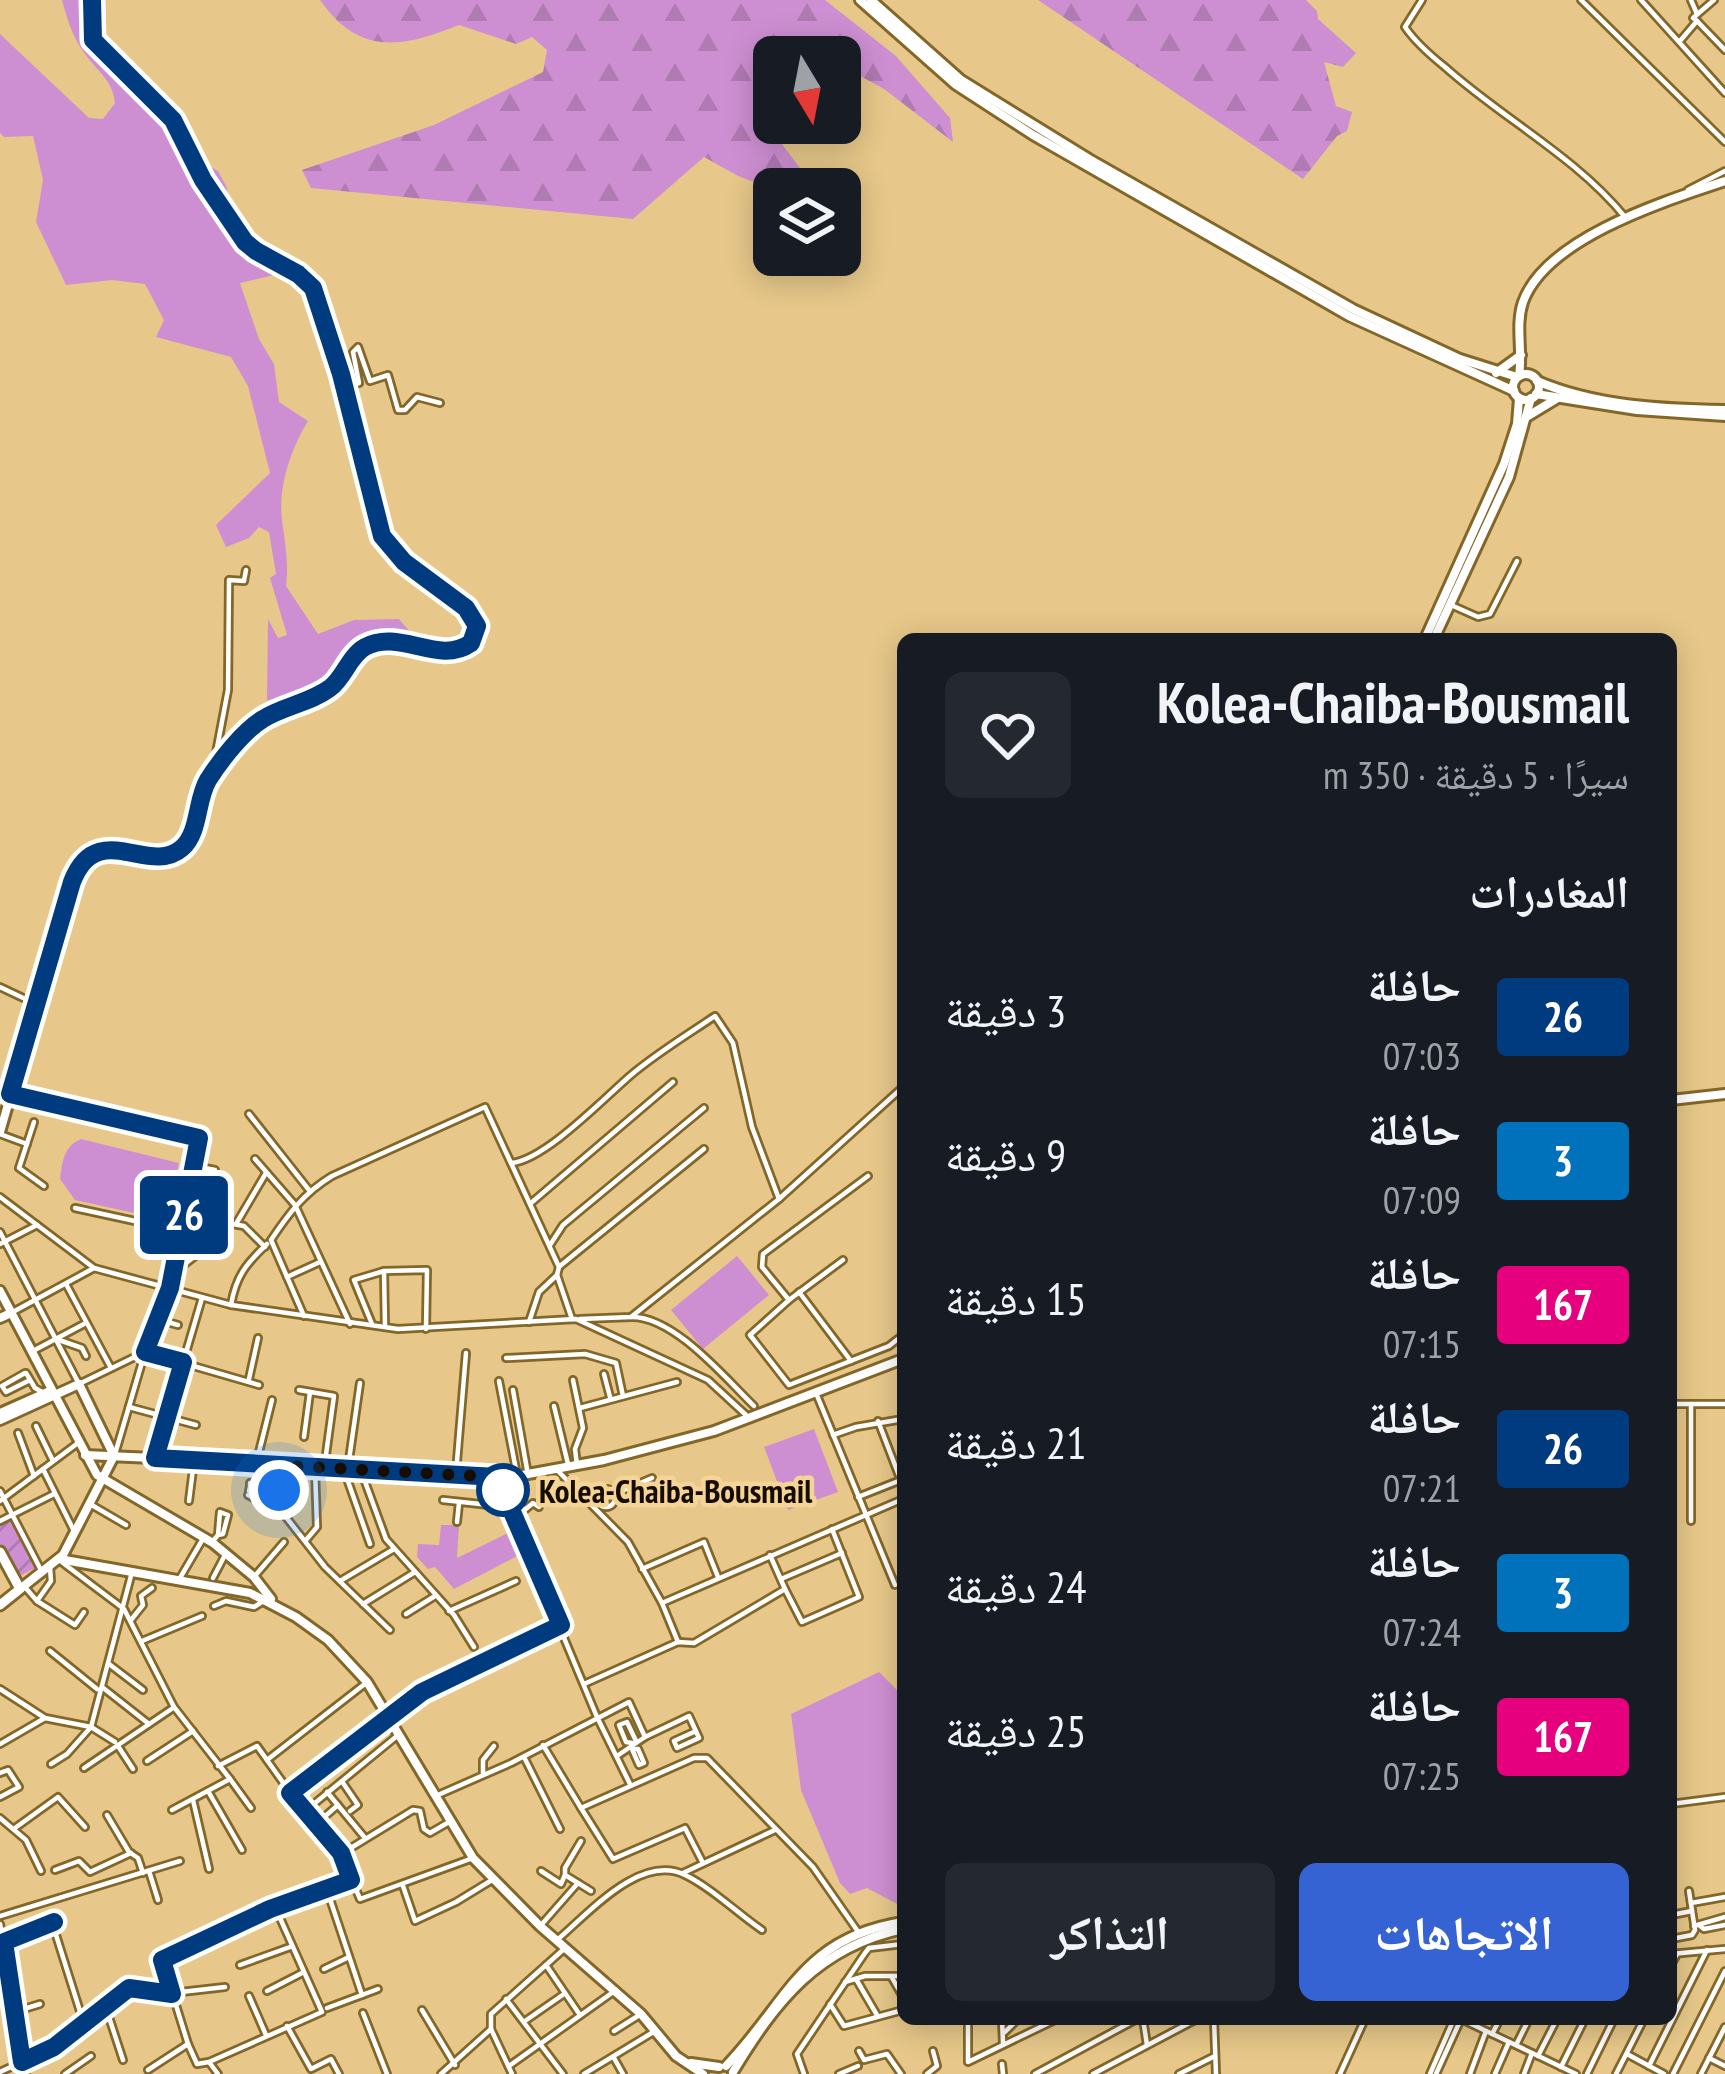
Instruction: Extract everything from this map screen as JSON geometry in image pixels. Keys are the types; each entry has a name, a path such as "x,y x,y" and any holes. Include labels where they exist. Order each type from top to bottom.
{"main road":[{"path":"0,1133 77,868 96,853 110,850 165,855 180,850 187,843 213,774 257,723 332,687 366,647 389,641 455,652 471,643 477,626 466,608 386,544 313,288 245,242 203,180 173,120 93,40 92,0"},
{"path":"860,0 956,85 1033,135 1349,316 1517,394 1637,410 1725,413"},
{"path":"871,0 996,105 1353,309 1496,373 1535,378 1597,398 1725,413"},
{"path":"1432,633 1504,464 1517,394 1521,310 1539,273 1577,244 1672,199 1725,181"},
{"path":"1496,373 1521,351"},
{"path":"1433,633 1509,477 1535,378 1521,351"},
{"path":"1527,417 1559,398"},
{"path":"1677,1096 1725,1092"},
{"path":"0,1291 49,1393 102,1479 211,1538 254,1577 271,1602"},
{"path":"0,1318 11,1313"},
{"path":"85,1454 455,1476 523,1475 750,1419 897,1361"},
{"path":"0,1416 79,1384 114,1456"},
{"path":"0,1604 59,1559 114,1456"},
{"path":"0,1552 22,1587"},
{"path":"59,1559 180,1578 271,1602 328,1640 368,1682 449,1822 492,1880 616,1990 683,2062 703,2074"},
{"path":"725,2071 793,1979 811,1962 859,1934 897,1926"},
{"path":"725,2071 806,1974 860,1941 897,1927"},
{"path":"683,2062 725,2071"}],"street":[{"path":"1423,0 1405,27 1413,39 1470,90 1588,179 1627,220"},
{"path":"1582,0 1725,142"},
{"path":"1641,0 1725,93"},
{"path":"1691,0 1697,18 1725,50"},
{"path":"1679,41 1714,0"},
{"path":"1672,199 1725,171"},
{"path":"344,387 359,383 353,352 358,347 370,381 388,375 398,410 405,410 417,397 440,403"},
{"path":"1450,604 1478,617 1490,614 1517,561"},
{"path":"213,774 228,691 230,580 244,581 247,570"},
{"path":"0,998 3,987 36,1004"},
{"path":"511,1163 559,1136 632,1075 715,1016 734,1043 752,1126 779,1199"},
{"path":"530,1204 673,1082"},
{"path":"631,1317 779,1199 897,1092"},
{"path":"10,1094 199,1138 170,1288 114,1456"},
{"path":"231,1305 235,1282 245,1265 309,1190 485,1107 559,1267 539,1292 529,1322"},
{"path":"550,1245 563,1225 704,1108"},
{"path":"248,1114 309,1190"},
{"path":"34,1122 19,1168 44,1186"},
{"path":"0,1133 27,1144"},
{"path":"559,1267 704,1149"},
{"path":"255,1160 295,1205 351,1325"},
{"path":"178,1247 204,1222 215,1170 194,1166"},
{"path":"236,1224 266,1173"},
{"path":"789,1300 760,1258 868,1176"},
{"path":"0,1197 94,1268 231,1305 385,1328 643,1317 676,1334 754,1406"},
{"path":"75,1208 181,1231"},
{"path":"204,1222 244,1226 268,1243 304,1317"},
{"path":"3,1243 37,1225"},
{"path":"0,1232 79,1384 145,1352 259,1385"},
{"path":"173,1274 211,1244"},
{"path":"843,1261 750,1335 789,1385 897,1340"},
{"path":"286,1276 322,1262"},
{"path":"11,1313 94,1268"},
{"path":"374,1327 354,1280 385,1271 427,1270 426,1329"},
{"path":"385,1271 385,1328"},
{"path":"557,1275 574,1319 708,1380 750,1419"},
{"path":"66,1284 111,1368"},
{"path":"799,1292 851,1361"},
{"path":"155,1458 202,1298"},
{"path":"159,1320 178,1325"},
{"path":"31,1352 86,1322"},
{"path":"248,1382 257,1338"},
{"path":"58,1339 82,1348 86,1356"},
{"path":"455,1476 466,1353"},
{"path":"506,1358 585,1354 616,1363 623,1396"},
{"path":"604,1374 611,1400"},
{"path":"29,1380 34,1388 49,1393"},
{"path":"573,1466 583,1428 574,1380"},
{"path":"499,1381 523,1475"},
{"path":"580,1408 677,1382"},
{"path":"360,1384 345,1467 370,1544"},
{"path":"299,1390 334,1396 320,1467 317,1527 306,1540"},
{"path":"513,1390 523,1475"},
{"path":"304,1437 310,1392"},
{"path":"816,1393 895,1585"},
{"path":"256,1465 272,1400"},
{"path":"1677,1404 1725,1404"},
{"path":"1691,1404 1691,1521"},
{"path":"129,1406 196,1425"},
{"path":"554,1406 573,1466"},
{"path":"832,1435 897,1419"},
{"path":"878,1421 897,1470"},
{"path":"36,1426 53,1462"},
{"path":"17,1433 34,1475"},
{"path":"37,1601 51,1580 1,1497 78,1443"},
{"path":"189,1501 194,1460"},
{"path":"282,1512 292,1466"},
{"path":"360,1468 386,1539 449,1611 473,1647"},
{"path":"43,1469 75,1533"},
{"path":"556,1469 625,1538 678,1642"},
{"path":"497,1477 597,1718 630,1784"},
{"path":"595,1503 652,1478"},
{"path":"250,1483 279,1490 274,1504 249,1491 250,1483"},
{"path":"858,1497 897,1485"},
{"path":"249,1491 282,1512 389,1630"},
{"path":"0,1521 55,1493"},
{"path":"275,1500 284,1504"},
{"path":"443,1500 508,1508"},
{"path":"457,1522 459,1502"},
{"path":"662,1603 897,1502"},
{"path":"513,1519 533,1503 539,1507"},
{"path":"91,1504 126,1525"},
{"path":"770,1556 802,1622 860,1597 832,1529"},
{"path":"180,1578 211,1538"},
{"path":"254,1577 284,1542"},
{"path":"642,1570 704,1542 718,1577"},
{"path":"340,1581 394,1549"},
{"path":"213,1579 226,1553"},
{"path":"781,1579 842,1553"},
{"path":"59,1559 124,1609 175,1707 251,1808"},
{"path":"890,1572 897,1569"},
{"path":"51,1764 68,1754 91,1727 132,1572"},
{"path":"363,1604 415,1572"},
{"path":"449,1611 516,1581"},
{"path":"22,1587 75,1625 83,1612"},
{"path":"131,1620 145,1608 141,1596 152,1588"},
{"path":"584,1684 678,1642 694,1643 785,1589"},
{"path":"406,1614 435,1596"},
{"path":"214,1606 226,1601 254,1607 271,1602"},
{"path":"142,1641 202,1616"},
{"path":"290,1793 386,1715 454,1674 561,1625"},
{"path":"50,1651 149,1724"},
{"path":"107,1663 142,1690"},
{"path":"267,1760 368,1682"},
{"path":"0,1689 46,1718 91,1727 116,1744 133,1769"},
{"path":"435,1796 524,1757 629,1702 646,1737"},
{"path":"84,1768 175,1707"},
{"path":"616,1756 689,1716 696,1731"},
{"path":"0,1744 46,1718"},
{"path":"147,1761 193,1731"},
{"path":"304,1812 398,1735"},
{"path":"542,1745 613,1859 685,1828 704,1863"},
{"path":"218,1766 257,1746 304,1812 341,1853 360,1899 473,1858"},
{"path":"484,1774 483,1760 494,1746"},
{"path":"580,1808 700,1756 707,1758 826,1882 859,1934"},
{"path":"524,1757 560,1828"},
{"path":"0,1774 8,1769 19,1787 0,1797"},
{"path":"172,1810 230,1779"},
{"path":"342,1781 358,1804 350,1811"},
{"path":"208,1791 242,1850"},
{"path":"327,1792 365,1838"},
{"path":"15,1828 58,1797 85,1828"},
{"path":"1677,1803 1725,1798"},
{"path":"193,1800 209,1869"},
{"path":"315,1825 338,1805"},
{"path":"341,1853 413,1810 420,1811 424,1829 430,1833 449,1822"},
{"path":"107,1815 138,1858 158,1900"},
{"path":"0,1818 26,1840 40,1871"},
{"path":"556,1940 630,1881 644,1874 683,1873 775,1830"},
{"path":"541,1871 561,1884 581,1841"},
{"path":"55,1870 79,1862 90,1872 130,1853"},
{"path":"26,2074 0,1925 180,1861"},
{"path":"683,1873 762,1930"},
{"path":"565,1876 591,1891"},
{"path":"276,1909 322,2012 197,2064 162,1960 276,1909 351,1880"},
{"path":"403,1886 415,1921 492,1880"},
{"path":"540,1926 578,1883"},
{"path":"327,1890 362,1995"},
{"path":"1677,1938 1692,1935 1697,1925 1689,1892"},
{"path":"1677,1912 1725,1897"},
{"path":"1697,1925 1704,1929 1725,1921"},
{"path":"4,1942 54,1922"},
{"path":"56,1935 84,2024"},
{"path":"804,2074 797,2054 869,1948 897,1945"},
{"path":"240,1965 290,1947"},
{"path":"565,1948 491,2014 491,2029 510,2070 616,1990"},
{"path":"1677,1954 1725,1949"},
{"path":"1677,2010 1707,1950"},
{"path":"324,1969 349,1957"},
{"path":"545,1966 580,2015"},
{"path":"1673,2074 1725,1971"},
{"path":"267,1991 302,1973"},
{"path":"891,1976 897,1986"},
{"path":"845,1982 897,1976"},
{"path":"856,1979 878,2017"},
{"path":"0,2072 54,2047 129,1988 172,1994 225,1987"},
{"path":"327,2008 378,1989"},
{"path":"525,2021 564,1994"},
{"path":"249,1996 267,2036"},
{"path":"506,1999 563,2074"},
{"path":"14,2012 40,2004"},
{"path":"830,2004 844,2026 897,2012"},
{"path":"106,2007 123,2060"},
{"path":"422,2010 454,2065"},
{"path":"363,2013 387,2074"},
{"path":"614,2031 641,2014"},
{"path":"968,2025 968,2062 1040,2025"},
{"path":"1002,2025 1003,2046"},
{"path":"1003,2035 1012,2025"},
{"path":"1035,2074 1129,2025"},
{"path":"1142,2025 1147,2045"},
{"path":"1093,2074 1185,2025"},
{"path":"1214,2025 1216,2074"},
{"path":"1340,2074 1362,2025"},
{"path":"1433,2074 1456,2025"},
{"path":"1473,2025 1556,2069 1576,2074"},
{"path":"1470,2074 1495,2025"},
{"path":"1495,2074 1525,2025"},
{"path":"1524,2074 1553,2025"},
{"path":"1556,2069 1582,2025"},
{"path":"1587,2074 1611,2025"},
{"path":"1616,2074 1641,2025"},
{"path":"1649,2066 1670,2025"},
{"path":"287,2026 313,2072 332,2060 339,2074"},
{"path":"1701,2074 1725,2026"},
{"path":"441,2074 491,2029"},
{"path":"584,2074 656,2031"},
{"path":"148,2070 188,2044"},
{"path":"859,2051 864,2060 887,2054 901,2074"},
{"path":"927,2074 937,2066 933,2051"},
{"path":"1626,2054 1664,2074"},
{"path":"69,2073 91,2056"},
{"path":"613,2056 623,2074"},
{"path":"1179,2074 1215,2056"},
{"path":"1709,2058 1725,2066"},
{"path":"209,2062 218,2074"},
{"path":"1002,2064 1003,2074"},
{"path":"839,2074 858,2066"}],"green space":[{"path":"62,0 95,0 99,34 117,59 172,110 203,163 218,171 227,188 226,208 244,248 287,272 240,283 259,339 274,364 279,402 308,421 291,456 282,494 286,586 318,634 354,620 399,619 418,641 381,638 370,642 337,676 309,694 267,700 268,619 278,638 287,635 270,578 276,574 269,532 259,527 249,538 226,547 216,525 270,473 248,386 231,357 156,337 164,320 145,284 112,280 66,285 36,222 43,180 33,136 4,137 0,133 0,34 89,118 103,119 115,103 108,83 77,41"},
{"path":"320,0 825,0 896,56 950,118 953,142 861,76 861,36 753,36 753,144 782,144 800,168 753,168 753,181 704,157 633,219 311,188 302,170 434,125 543,72 547,50 532,37 516,44 459,25 419,39 383,42 350,31"},
{"path":"1038,0 1306,0 1318,19 1356,53 1343,67 1324,62 1336,106 1352,112 1347,131 1337,136 1303,179"},
{"path":"81,1139 179,1163 166,1220 75,1200 60,1179 67,1150"},
{"path":"737,1256 769,1295 703,1349 671,1310"},
{"path":"814,1429 838,1492 788,1510 764,1447"},
{"path":"10,1521 35,1568 18,1577 0,1543 0,1526"},
{"path":"441,1525 459,1525 457,1558 514,1530 525,1552 454,1589 435,1567 428,1569 417,1557 418,1544 439,1545"},
{"path":"879,1672 897,1690 897,1904 867,1888 850,1894 840,1883 801,1790 791,1714"}],"bus line":[{"name":"26","path":"54,1922 4,1942 22,2062 54,2047 129,1988 172,1994 162,1960 270,1909 351,1880 341,1853 290,1793 386,1715 422,1692 561,1625 497,1477 155,1458 183,1362 145,1352 170,1288 199,1138 10,1094 77,868 96,853 110,850 165,855 180,850 192,831 210,777 257,723 332,687 366,647 389,641 455,652 471,643 477,626 466,608 404,562 382,536 341,374 313,288 245,242 203,180 173,120 93,40 92,0"}],"place":[{"name":"Kolea-Chaiba-Bousmail","path":"503,1490"}],"route":[{"path":"279,1490 275,1500 284,1504 292,1466 497,1477 503,1490"}]}
